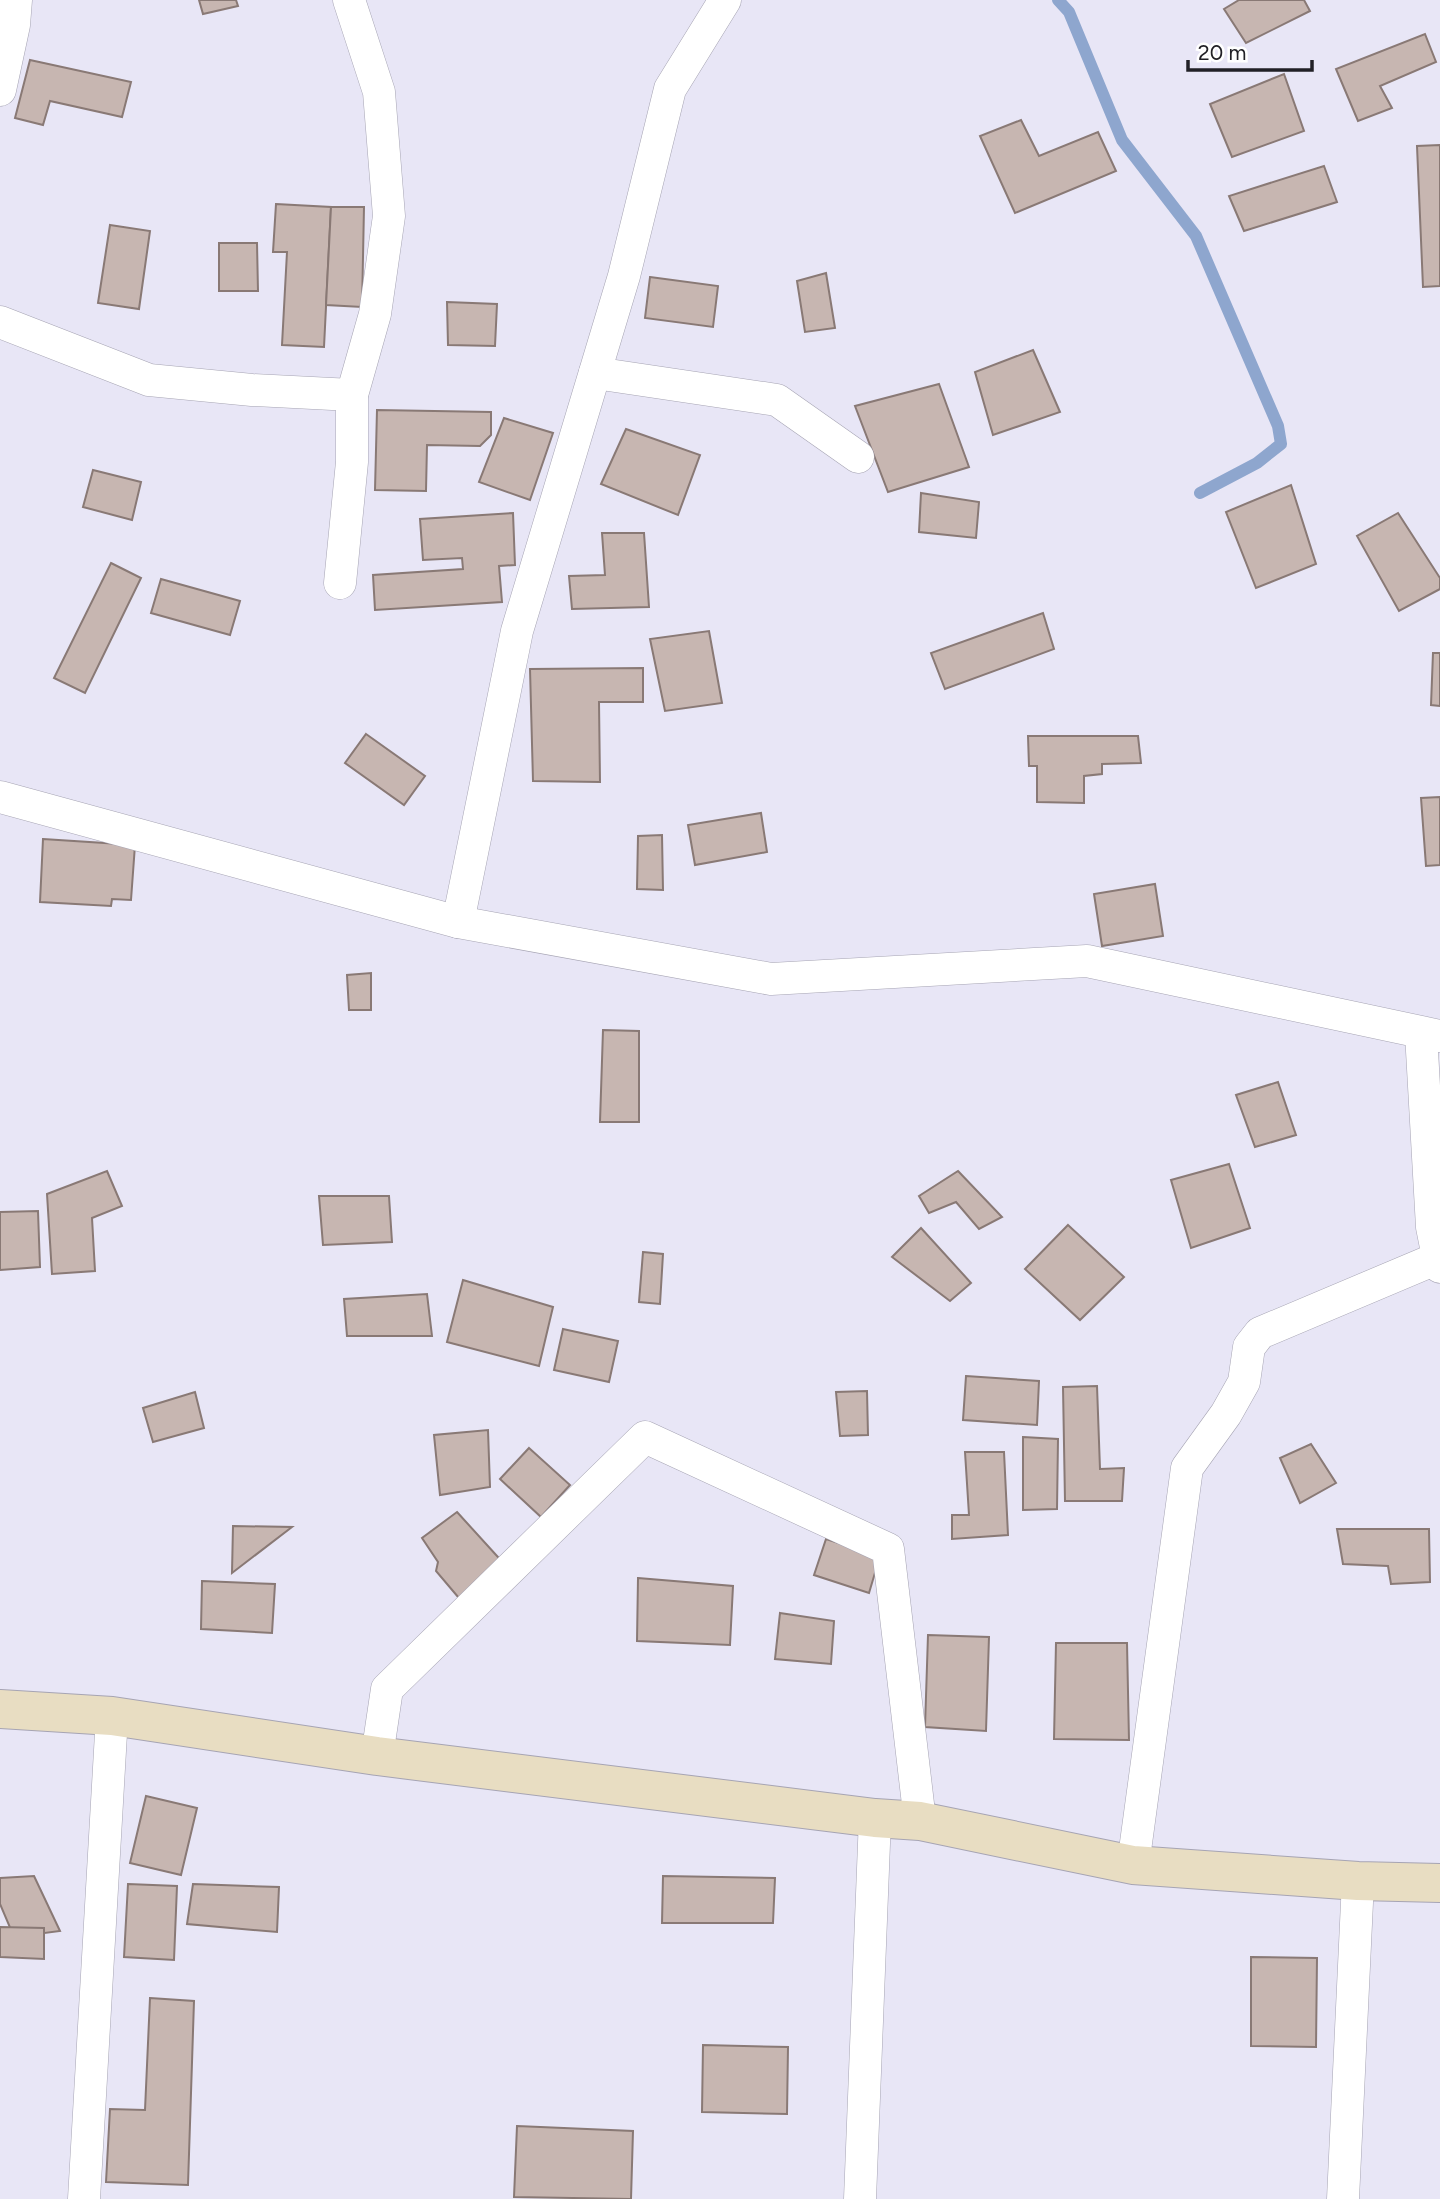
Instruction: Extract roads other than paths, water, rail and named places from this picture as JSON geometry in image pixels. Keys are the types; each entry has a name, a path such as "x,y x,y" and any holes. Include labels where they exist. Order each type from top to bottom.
{"main road":[{"path":"0,1709 112,1716 377,1756 875,1818 920,1821 1133,1865 1358,1881 1440,1883"}],"street":[{"path":"2,75 14,25 16,0"},
{"path":"340,583 352,461 352,395 375,314 389,216 379,92 349,0"},
{"path":"458,922 517,631 624,276 670,89 725,0"},
{"path":"0,322 149,380 252,390 352,395"},
{"path":"595,373 777,400 858,457"},
{"path":"0,797 458,922 771,979 1087,961 1431,1034 1432,1227 1439,1262 1259,1333 1249,1347 1244,1382 1226,1414 1188,1468 1133,1865"},
{"path":"377,1756 387,1689 645,1437 888,1549 920,1821"},
{"path":"84,2199 112,1716"},
{"path":"860,2199 875,1818"},
{"path":"1343,2199 1358,1881"}],"waterway":[{"path":"1058,0 1069,12 1122,140 1196,236 1278,426 1281,444 1257,463 1200,493"}]}
